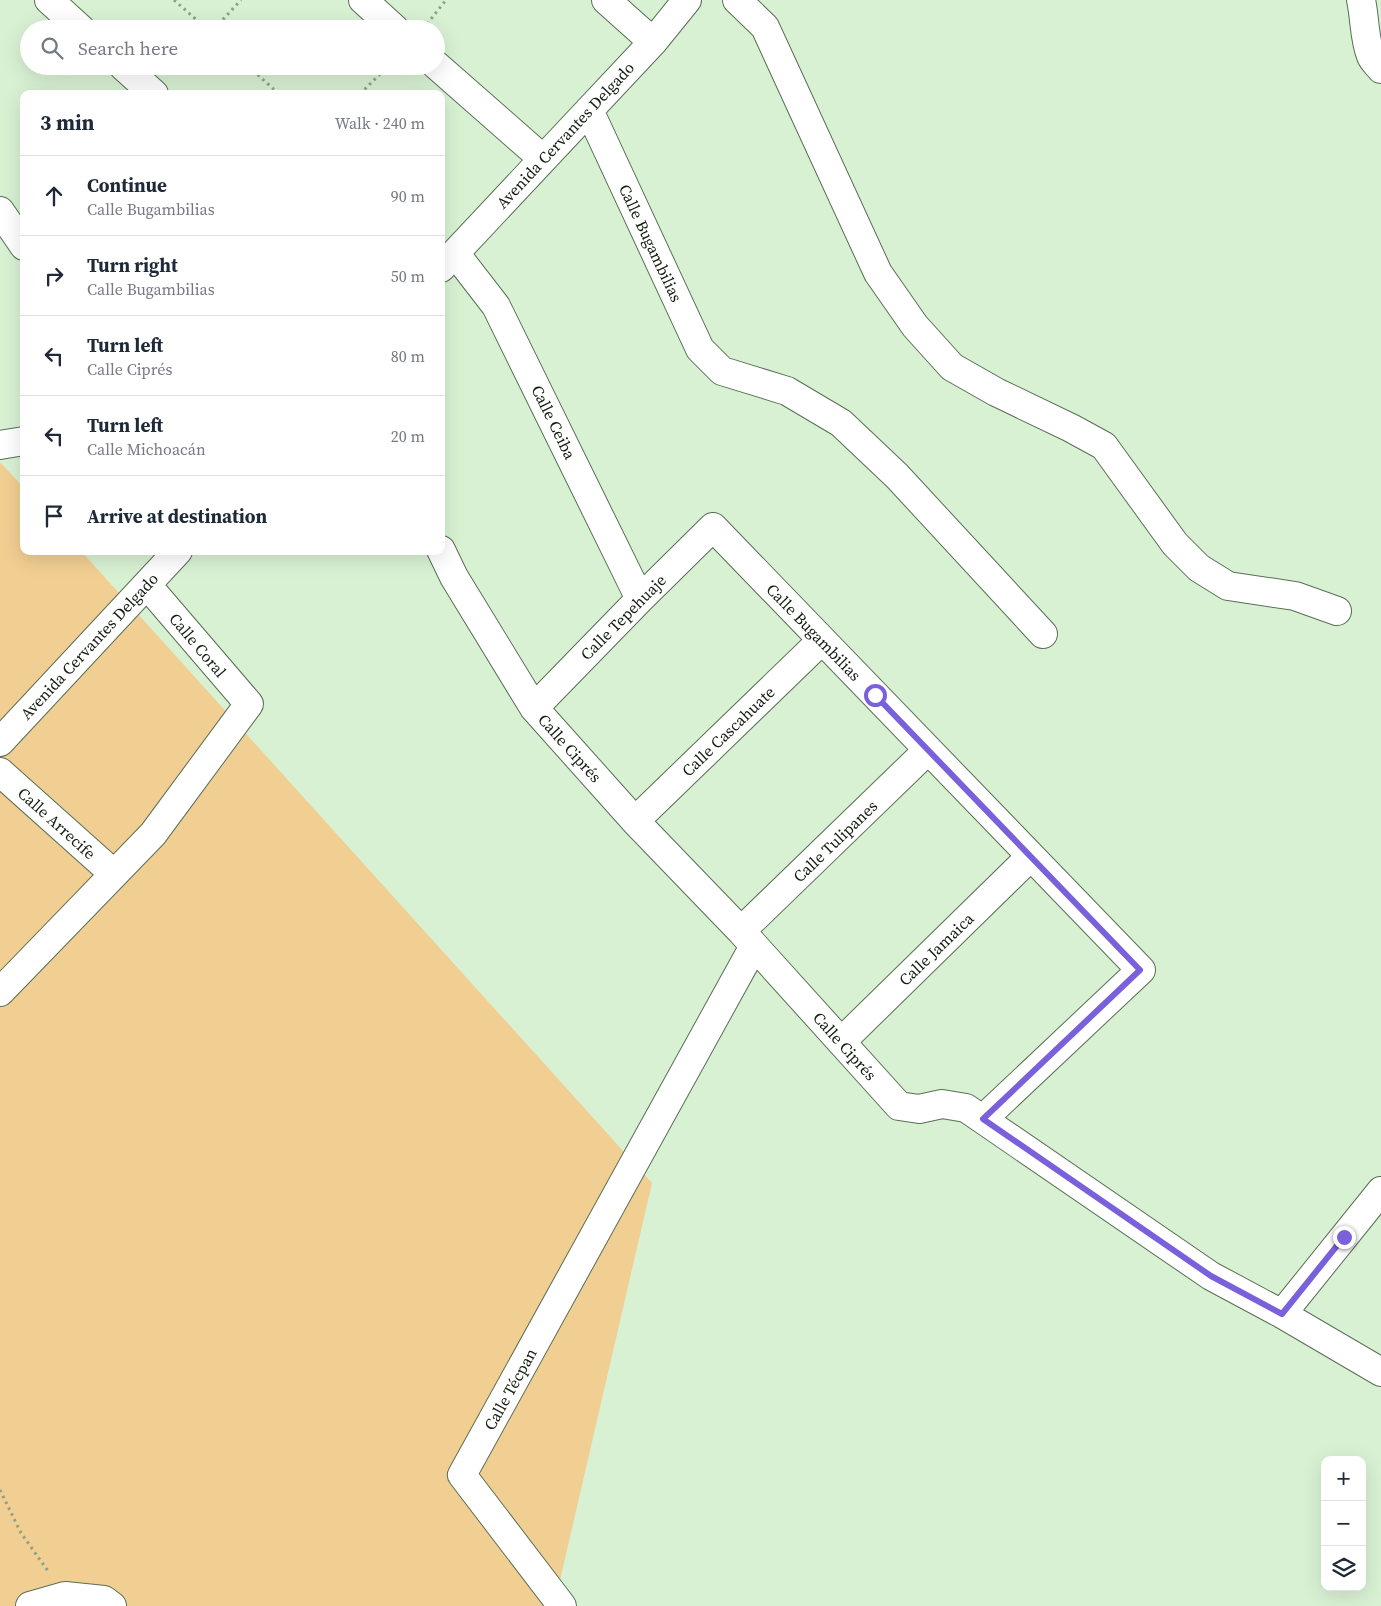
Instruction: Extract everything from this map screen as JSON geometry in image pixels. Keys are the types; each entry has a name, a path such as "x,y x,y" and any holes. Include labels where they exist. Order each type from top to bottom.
{"street":[{"path":"49,0 71,20"},
{"path":"363,0 385,20"},
{"path":"606,0 653,42"},
{"name":"Avenida Cervantes Delgado","path":"448,261 653,42 687,0"},
{"path":"738,0 765,27 878,273 915,326 952,368 1104,446 1175,544 1199,568 1228,586 1295,596 1337,611"},
{"path":"1361,0 1367,40 1376,63"},
{"path":"445,73 543,159"},
{"path":"133,75 150,90"},
{"name":"Calle Bugambilias","path":"589,110 700,349 722,371 787,391 841,423 897,476 1043,634"},
{"path":"0,211 20,240"},
{"name":"Calle Ceiba","path":"448,261 496,306 640,599"},
{"path":"0,446 20,442"},
{"name":"Calle Bugambilias","path":"713,527 1140,970 983,1119"},
{"name":"Calle Tepehuaje","path":"534,708 713,527"},
{"name":"Avenida Cervantes Delgado","path":"0,742 174,555"},
{"name":"Calle Ciprés","path":"443,555 454,577 534,708 635,821 747,938 899,1106 919,1109 942,1104 966,1108 1211,1276 1282,1314 1381,1372"},
{"name":"Calle Coral","path":"114,874 153,834 249,704 147,585"},
{"name":"Calle Cascahuate","path":"635,821 822,640"},
{"name":"Calle Tulipanes","path":"636,1160 747,938 928,750"},
{"name":"Calle Arrecife","path":"0,772 114,874"},
{"name":"Calle Jamaica","path":"841,1042 1031,856"},
{"path":"0,992 114,874"},
{"name":"Calle Técpan","path":"562,1606 462,1475 636,1160"},
{"path":"1282,1314 1381,1191"},
{"path":"30,1606 65,1596 104,1600 112,1606"}],"path":[{"path":"174,0 196,20"},
{"path":"222,20 241,0"},
{"path":"430,20 446,0"},
{"path":"258,75 275,90"},
{"path":"364,90 379,75"},
{"path":"0,1490 21,1533 65,1596"}],"shaded area":[{"path":"0,462 20,484 20,555 85,555 652,1183 554,1606 0,1606"}],"route":[{"path":"875,695 1140,970 983,1119 1211,1276 1282,1314 1344,1237"}]}
